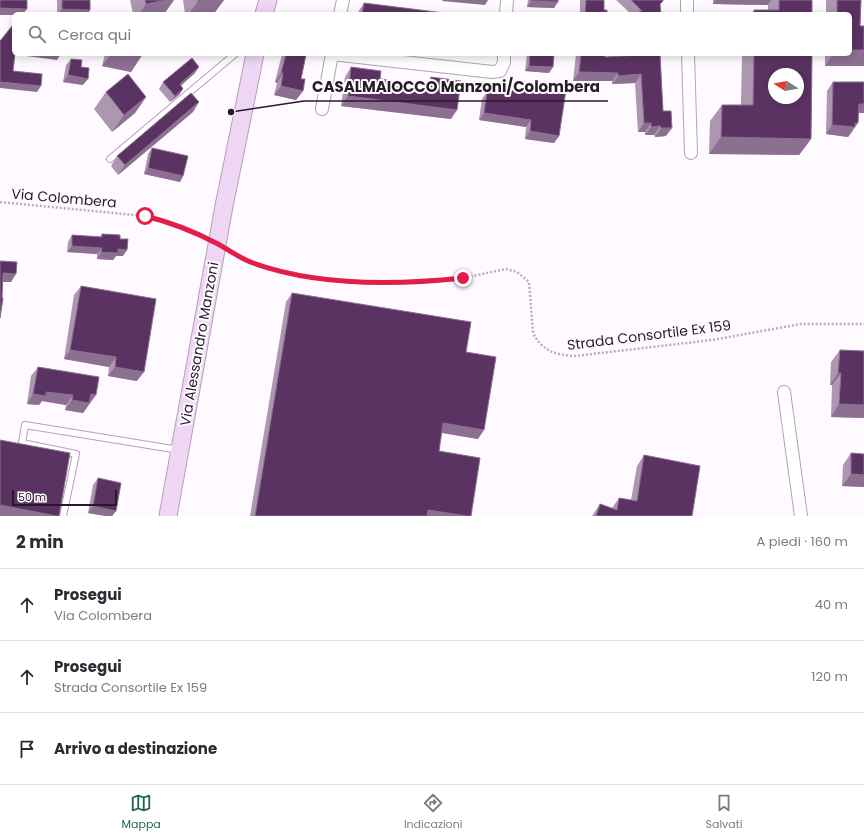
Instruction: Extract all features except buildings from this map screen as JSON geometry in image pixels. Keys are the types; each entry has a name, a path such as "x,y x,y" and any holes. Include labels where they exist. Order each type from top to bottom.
{"street":[{"path":"265,12 268,0"},
{"path":"340,12 343,0"},
{"path":"506,12 507,0"},
{"path":"687,0 687,12"},
{"name":"Via Alessandro Manzoni","path":"168,516 224,206 256,56"},
{"path":"322,109 332,56"},
{"path":"350,56 492,72 500,70 504,62 504,56"},
{"path":"688,56 691,153"},
{"path":"784,392 801,516"}],"lane":[{"path":"110,159 233,56"},
{"path":"63,516 76,454 22,443 25,425 179,450"}],"path":[{"name":"Via Colombera","path":"0,202 145,216 167,221 218,239"},
{"name":"Strada Consortile Ex 159","path":"218,239 234,255 253,263 278,270 322,278 367,282 416,282 463,278 506,269 517,272 529,282 534,333 537,340 544,348 562,356 574,356 712,340 801,324 864,324"}],"place":[{"name":"CASALMAIOCCO Manzoni/Colombera","path":"231,112"}],"route":[{"path":"145,216 167,221 217,243 234,255 253,263 278,270 322,278 367,282 396,283 463,278"}]}
